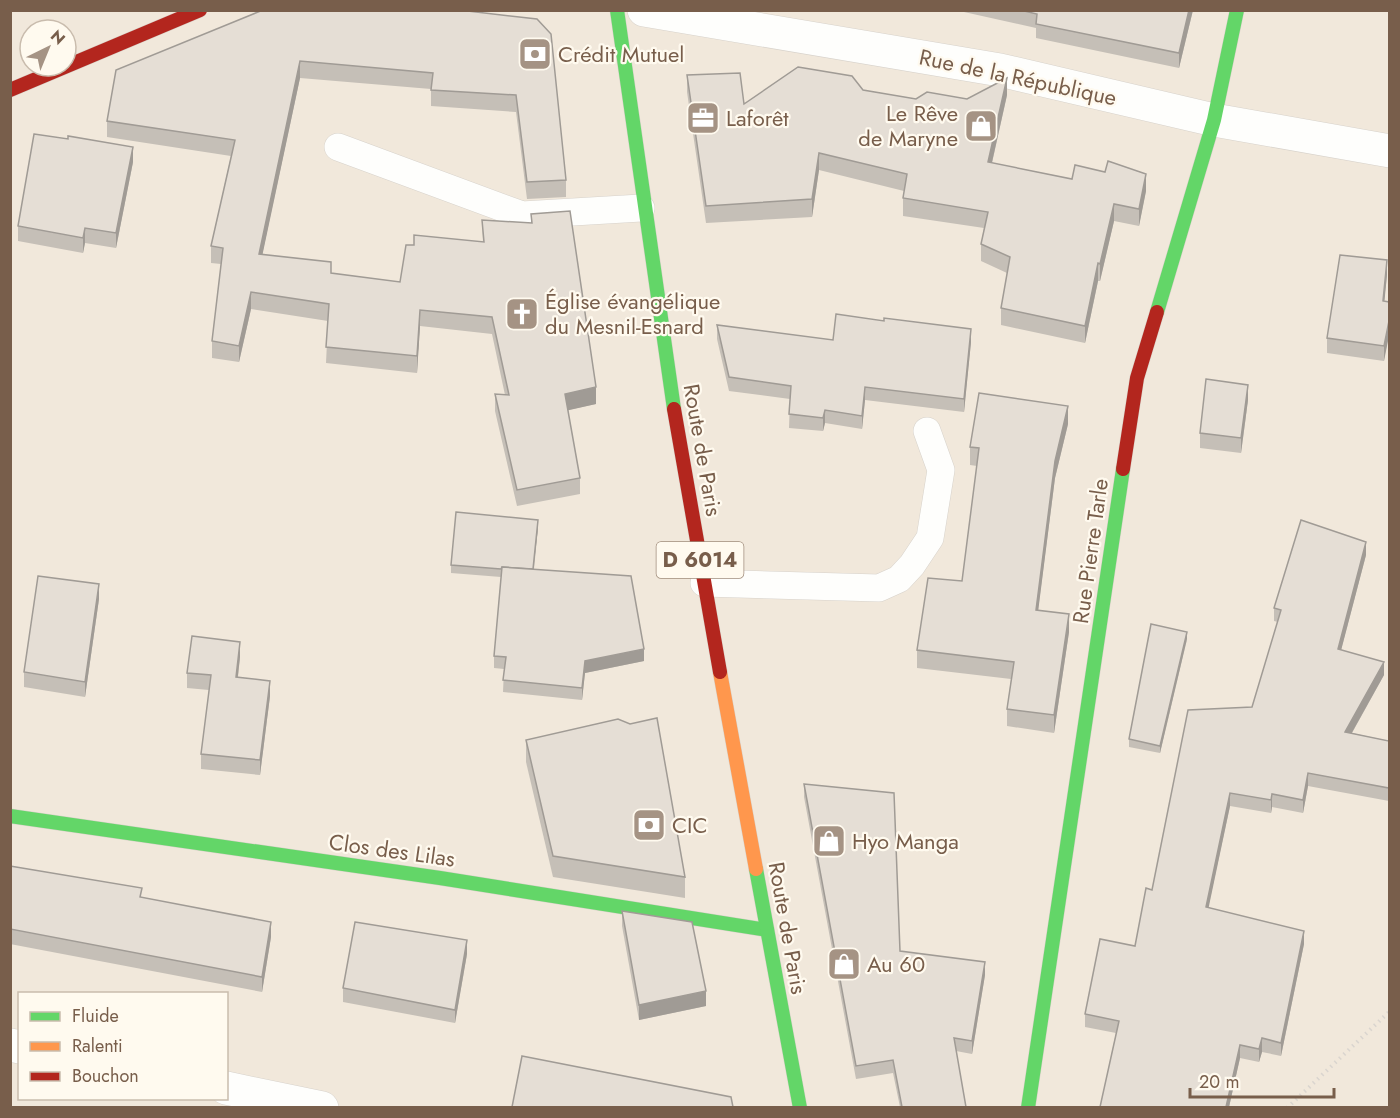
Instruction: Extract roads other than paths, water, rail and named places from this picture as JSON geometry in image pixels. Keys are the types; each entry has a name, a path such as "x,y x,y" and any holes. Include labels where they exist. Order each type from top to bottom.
{"street":[{"path":"10,90 200,10"},
{"name":"Route de Paris","path":"617,10 641,208 704,583 800,1107"},
{"name":"Rue de la République","path":"644,10 1000,70 1214,120 1389,151"},
{"name":"Rue Pierre Tarle","path":"1028,1107 1137,378 1214,120 1237,10"},
{"name":"Clos des Lilas","path":"10,816 440,878 767,930"},
{"path":"228,1088 322,1107"}],"lane":[{"path":"338,147 522,215 641,208"},
{"path":"704,583 879,588 899,579 912,565 930,538 941,470 927,431"}],"place":[{"name":"Crédit Mutuel","path":"535,54"},
{"name":"Laforêt","path":"703,118"},
{"name":"Le Rêve de Maryne","path":"981,126"},
{"name":"Église évangélique du Mesnil-Esnard","path":"522,314"},
{"name":"CIC","path":"649,825"},
{"name":"Hyo Manga","path":"829,841"},
{"name":"Au 60","path":"844,964"}]}
